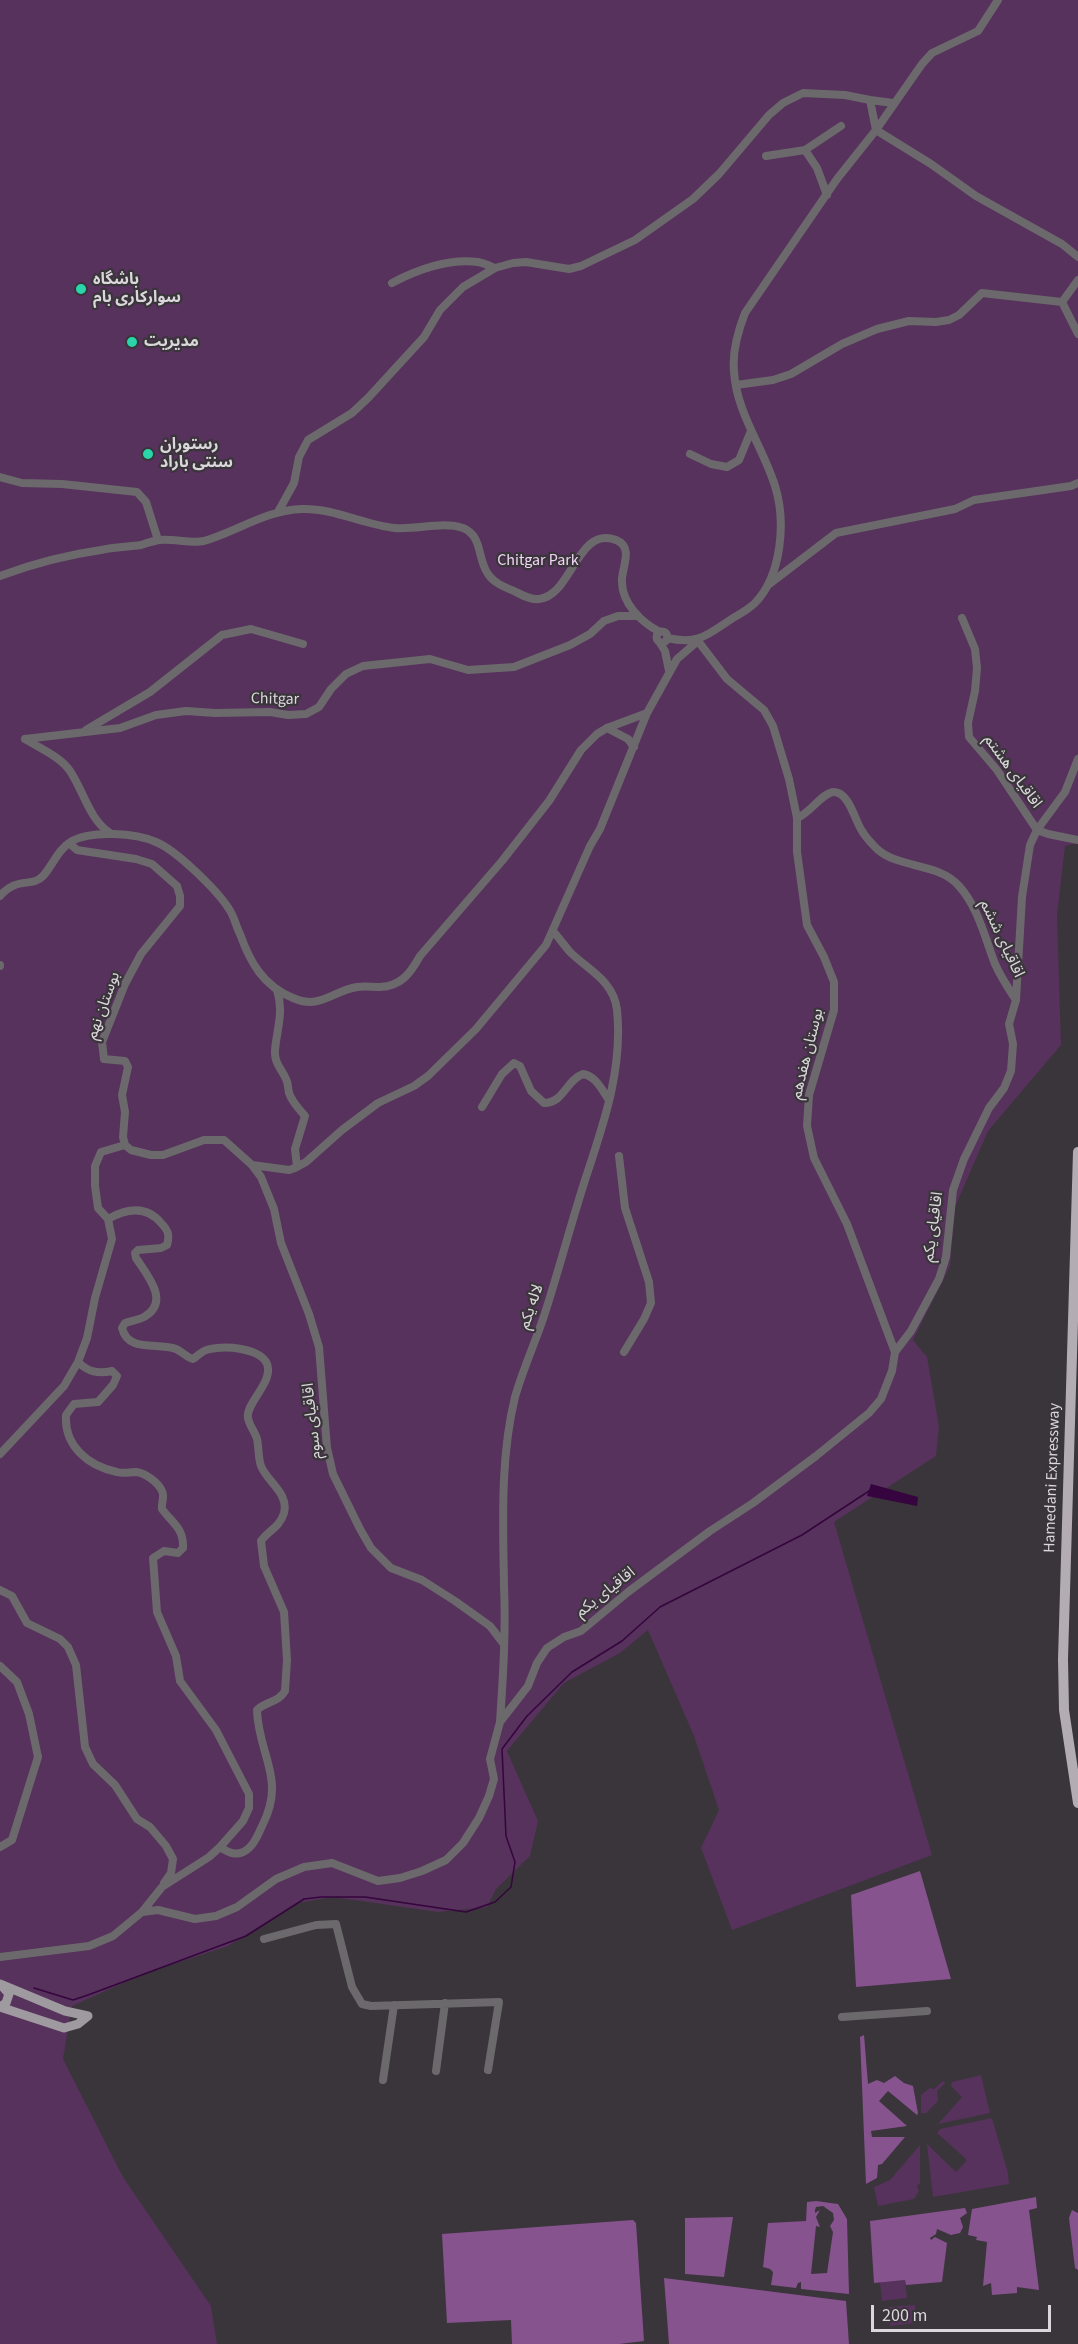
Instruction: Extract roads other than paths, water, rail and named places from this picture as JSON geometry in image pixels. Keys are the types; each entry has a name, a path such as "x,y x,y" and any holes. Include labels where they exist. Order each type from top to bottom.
{"highway":[{"name":"Hamedani Expressway","path":"1078,1152 1063,1659 1064,1710 1078,1803"}],"main road":[{"path":"0,2007 64,2028 78,2024 88,2016 65,2011 1,1984"},
{"path":"0,2007 6,2003 9,1994 1,1984"}],"street":[{"path":"0,1454 64,1386 78,1362 87,1338 95,1298 112,1239 108,1219 98,1208 95,1166 101,1152 125,1145 139,1154 163,1155 204,1140 224,1140 252,1165 289,1170 297,1167 378,1103 414,1086 428,1076 476,1029 546,945 600,829 647,713 669,671 677,659 698,641 755,603 767,586 779,549 779,504 775,486 751,431 736,385 734,371 738,330 746,313 794,241 876,130 904,86 932,53 978,31 998,0"},
{"path":"278,512 294,483 299,457 308,440 360,406 424,337 440,310 452,297 478,277 495,268 513,263 526,262 569,269 605,256 635,240 693,199 719,174 769,115 783,103 802,93 844,95 893,103"},
{"path":"870,100 876,130 931,164 976,196 1062,244 1078,257"},
{"path":"766,156 805,150 841,126"},
{"path":"805,150 817,168 827,195"},
{"path":"392,283 417,272 455,262 479,262 495,268"},
{"path":"1062,302 1078,280"},
{"path":"736,385 773,380 791,374 842,344 877,329 909,321 949,320 959,315 982,293 1062,302"},
{"path":"1062,302 1078,334"},
{"path":"690,454 711,464 727,467 739,460 751,431"},
{"path":"0,477 22,483 62,484 137,492 146,502 158,540"},
{"path":"767,586 836,533 955,509 974,500 1071,486 1078,483"},
{"path":"0,576 40,562 158,540 203,541 278,512 318,510 376,525 398,528 452,526 463,528 471,532 477,540 483,565 488,574 496,582 530,599 541,599 550,595 594,540 605,538 616,540 624,546 626,554 622,581 626,595 637,616 646,625 660,632 656,638 664,641 698,641"},
{"name":"Chitgar","path":"111,835 93,816 71,772 64,764 25,739 120,728 156,715 186,711 306,714 319,707 331,689 346,674 363,666 430,659 468,670 514,667 570,645 590,634 604,621 618,616 637,616"},
{"name":"اقاقیای هشتم","path":"962,618 975,649 977,668 968,723 969,737 997,770 1037,830 1078,840"},
{"path":"84,731 150,692 222,635 251,629 303,644"},
{"path":"664,641 669,671"},
{"name":"بوستان هفدهم","path":"698,641 728,678 764,710 773,726 789,779 797,818 797,852 807,925 834,982 834,1010 809,1095 807,1126 814,1158 847,1224 895,1352"},
{"path":"0,896 8,886 32,882 42,877 52,861 69,843 80,837 94,834 144,838 157,842 208,884 231,911 253,966 277,990 293,999 312,1003 359,986 381,987 399,984 549,801 580,750 607,728 647,713"},
{"path":"607,728 628,739 634,747"},
{"name":"اقاقیای یکم","path":"142,1912 158,1910 195,1919 216,1916 237,1907 276,1879 304,1867 332,1863 378,1881 422,1871 446,1860 463,1843 480,1818 494,1779 490,1759 500,1722 528,1686 547,1648 581,1630 628,1592 816,1456 869,1413 881,1399 892,1371 895,1352 911,1331 939,1279 946,1257 953,1190 975,1135 989,1108 1004,1088 1011,1071 1013,1044 1010,1024 1016,1000 1022,897 1030,845 1037,830 1065,792 1078,759"},
{"name":"اقاقیای ششم","path":"797,818 827,794 833,792 841,794 866,838 885,856 949,877 958,885 973,907 996,967 1016,1000"},
{"name":"بوستان نهم","path":"69,843 77,850 136,859 152,864 177,886 180,896 180,906 141,954 125,984 102,1042 104,1059 125,1061 128,1067 122,1095 125,1112 123,1137 125,1145"},
{"name":"لاله یکم","path":"500,1722 504,1486 506,1452 515,1397 544,1316 567,1236 599,1142 614,1081 618,1039 613,993 602,979 569,951 553,931"},
{"path":"277,990 281,1002 281,1018 275,1051 276,1062 287,1080 296,1105 305,1116 295,1149 297,1167"},
{"path":"482,1107 507,1067 514,1064 520,1066 531,1091 544,1103 551,1103 559,1098 570,1081 584,1074 595,1080 609,1100"},
{"path":"619,1156 625,1208 648,1282 651,1303 624,1352"},
{"name":"اقاقیای سوم","path":"252,1165 268,1192 282,1243 319,1347 327,1448 333,1474 360,1529 371,1548 391,1568 422,1580 455,1601 490,1626 503,1643"},
{"path":"108,1219 119,1213 144,1210 155,1216 168,1231 167,1245 161,1248 138,1250 135,1253 156,1291 157,1299 149,1313 142,1318 125,1323 122,1328 128,1340 133,1344 176,1349 187,1358 193,1359 206,1350 234,1349 256,1352 265,1359 268,1369 261,1391 248,1410 248,1418 256,1437 261,1466 282,1495 285,1503 279,1524 261,1541 264,1566 284,1612 287,1679 281,1698 259,1706 257,1710 261,1740 272,1773 273,1788 269,1812 253,1844 244,1852 236,1854 220,1847"},
{"path":"78,1362 86,1370 112,1371 117,1376 113,1385 98,1402 74,1404 66,1415 68,1437 74,1448 101,1468 120,1473 137,1472 158,1484 164,1494 162,1509 181,1529 184,1538 183,1548 178,1553 164,1551 153,1558 157,1612 176,1656 180,1682 216,1730 249,1794 249,1808 243,1821 220,1847 209,1857 162,1887"},
{"path":"0,1590 12,1596 27,1623 60,1639 68,1647 76,1665 86,1747 93,1764 115,1785 137,1819 159,1835 173,1859 171,1873 162,1887 142,1912 113,1936 88,1946 0,1957"},
{"path":"0,1666 17,1682 29,1714 38,1757 12,1840 0,1847"},
{"path":"264,1939 316,1925 336,1924 352,1988 362,2004 394,2006 499,2002 488,2070"},
{"path":"436,2071 446,2003"},
{"path":"383,2080 394,2006"},
{"path":"842,2017 927,2011"}],"waterway":[{"path":"34,1988 73,2000 246,1936 304,1899 365,1897 466,1912 495,1902 511,1887 515,1862 506,1836 502,1749 527,1716 572,1672 622,1641 660,1607 802,1535 869,1491"}],"place":[{"name":"باشگاه سوارکاری بام","path":"81,289"},
{"name":"مدیریت","path":"132,342"},
{"name":"رستوران سنتی باراد","path":"148,454"}],"park label":[{"name":"Chitgar Park","path":"538,561"}]}
